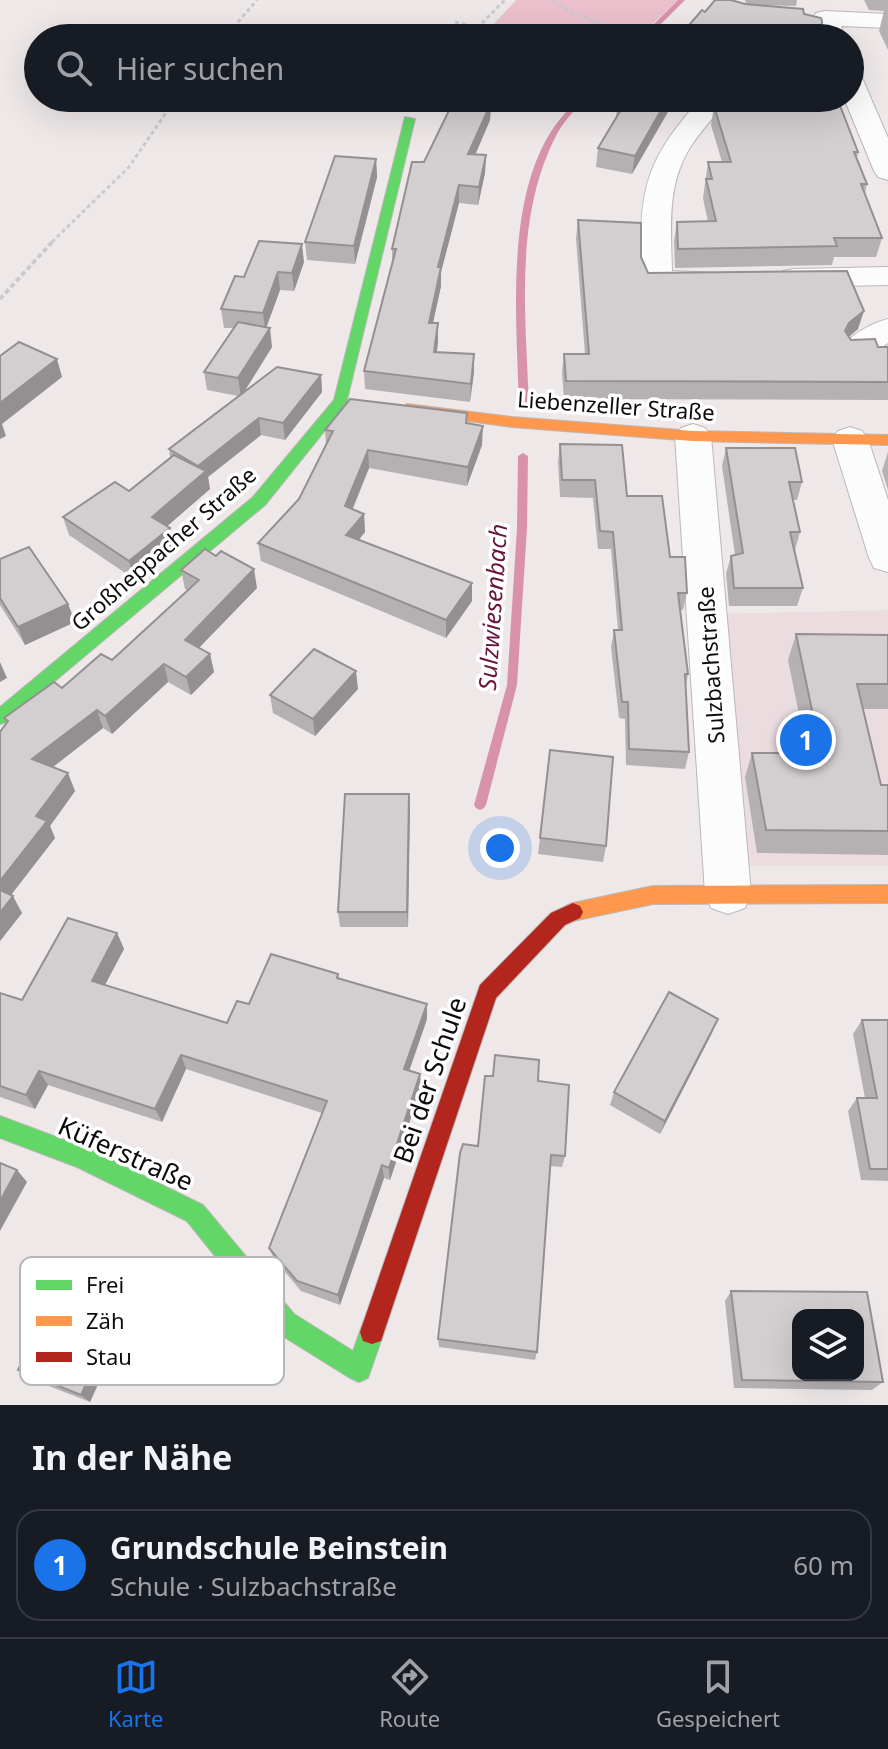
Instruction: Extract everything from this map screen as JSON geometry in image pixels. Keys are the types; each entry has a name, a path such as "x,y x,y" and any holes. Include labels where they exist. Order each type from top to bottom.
{"street":[{"path":"795,17 817,24"},
{"path":"863,24 888,21"},
{"path":"703,112 666,165 656,211 657,281 888,276"},
{"path":"863,112 888,171"},
{"name":"Großheppacher Straße","path":"0,717 259,501 349,402 409,119"},
{"path":"858,348 888,329"},
{"name":"Liebenzeller Straße","path":"388,407 512,422 693,436 888,440"},
{"name":"Sulzbachstraße","path":"693,436 728,893"},
{"path":"850,439 888,558"},
{"name":"Bei der Schule","path":"359,1369 487,992 558,919 578,909 653,895 888,894"},
{"name":"Küferstraße","path":"0,1127 83,1158 195,1213 231,1257"},
{"name":"Küferstraße","path":"284,1322 359,1369"}],"path":[{"path":"236,24 257,0"},
{"path":"481,24 505,0"},
{"path":"553,0 570,12 598,24"},
{"path":"455,22 464,24"},
{"path":"0,299 37,256 129,167 166,112"}],"shaded area":[{"path":"516,0 678,0 653,24 494,24"},
{"path":"888,610 888,866 736,866 714,614"}],"building":[{"path":"715,0 731,0 803,9 804,14 821,18 822,24 690,24 702,10 705,12"},
{"path":"448,112 487,112 468,154 486,155 479,187 459,185 438,267 441,267 429,323 438,323 434,352 474,354 471,384 364,371 396,249 392,249 412,162 424,162"},
{"path":"620,112 660,112 635,156 598,148"},
{"path":"716,112 842,112 867,184 861,184 882,238 834,238 837,246 678,249 677,222 716,221 706,179 712,179 708,162 731,162"},
{"path":"335,156 376,159 354,246 305,242"},
{"path":"578,220 641,223 641,257 648,273 847,271 864,311 849,323 845,331 851,340 875,339 878,347 888,347 888,382 566,381 564,354 589,354"},
{"path":"259,241 302,244 292,273 278,272 263,313 221,309 235,276 244,277"},
{"path":"238,322 270,328 238,378 204,372"},
{"path":"19,342 57,359 0,403 0,356"},
{"path":"277,367 321,375 283,423 259,418 198,466 169,449"},
{"path":"350,399 467,413 466,423 483,426 468,467 368,450 345,506 364,514 346,535 472,583 446,620 258,543 299,499 333,431 325,430"},
{"path":"560,444 622,445 627,496 662,496 670,557 685,557 687,593 678,593 688,674 685,674 689,752 629,749 628,702 622,702 614,630 622,630 613,532 600,531 595,480 562,480"},
{"path":"726,448 795,448 802,482 789,482 800,532 790,532 803,588 734,588 731,556 743,553"},
{"path":"174,455 206,471 152,517 170,528 129,561 63,517 115,482 129,491"},
{"path":"29,547 68,604 18,627 0,598 0,559"},
{"path":"205,549 216,556 221,551 254,569 185,640 210,654 186,677 164,664 105,716 97,710 32,759 68,773 36,816 47,821 0,881 0,732 8,721 4,718 54,682 62,688 101,654 112,660 199,580 181,570"},
{"path":"796,634 888,635 888,684 857,684 881,785 888,785 888,831 766,830 752,753 821,753"},
{"path":"314,649 356,671 313,719 270,695"},
{"path":"550,750 613,757 606,846 540,838"},
{"path":"345,794 409,794 407,912 338,912"},
{"path":"0,890 13,896 0,913"},
{"path":"68,918 117,933 92,981 227,1023 237,1001 249,1004 271,954 338,974 337,978 427,1004 404,1069 420,1074 389,1168 382,1165 338,1295 297,1281 284,1266 284,1257 277,1257 269,1248 327,1101 181,1055 155,1109 39,1071 26,1095 0,1086 0,993 22,1000"},
{"path":"669,992 718,1019 665,1121 614,1092"},
{"path":"862,1020 888,1020 888,1169 870,1169 857,1098 877,1098"},
{"path":"495,1055 539,1060 538,1081 569,1085 565,1156 551,1155 537,1352 438,1339 460,1153 463,1144 478,1146 485,1076 493,1076"},
{"path":"0,1163 17,1170 0,1201"},
{"path":"731,1291 867,1292 883,1382 812,1381 864,1381 864,1309 792,1309 792,1381 742,1380"},
{"path":"56,1385 86,1385 81,1395"}],"waterway":[{"name":"Sulzwiesenbach","path":"657,24 682,0"},
{"name":"Sulzwiesenbach","path":"524,407 521,286 528,203 539,164 556,129 570,112"},
{"name":"Sulzwiesenbach","path":"480,805 512,685 522,528 523,456"}],"traffic: fast":[{"path":"0,717 259,501 341,401 409,119"},
{"path":"0,1127 83,1158 195,1213 231,1257"},
{"path":"284,1322 359,1369 372,1332"}],"traffic: slow":[{"path":"407,409 512,422 693,436 888,440"},
{"path":"573,912 653,895 888,894"}],"traffic: jam":[{"path":"372,1332 487,992 558,919 573,912"}],"place":[{"name":"Grundschule Beinstein","path":"806,740"}]}
